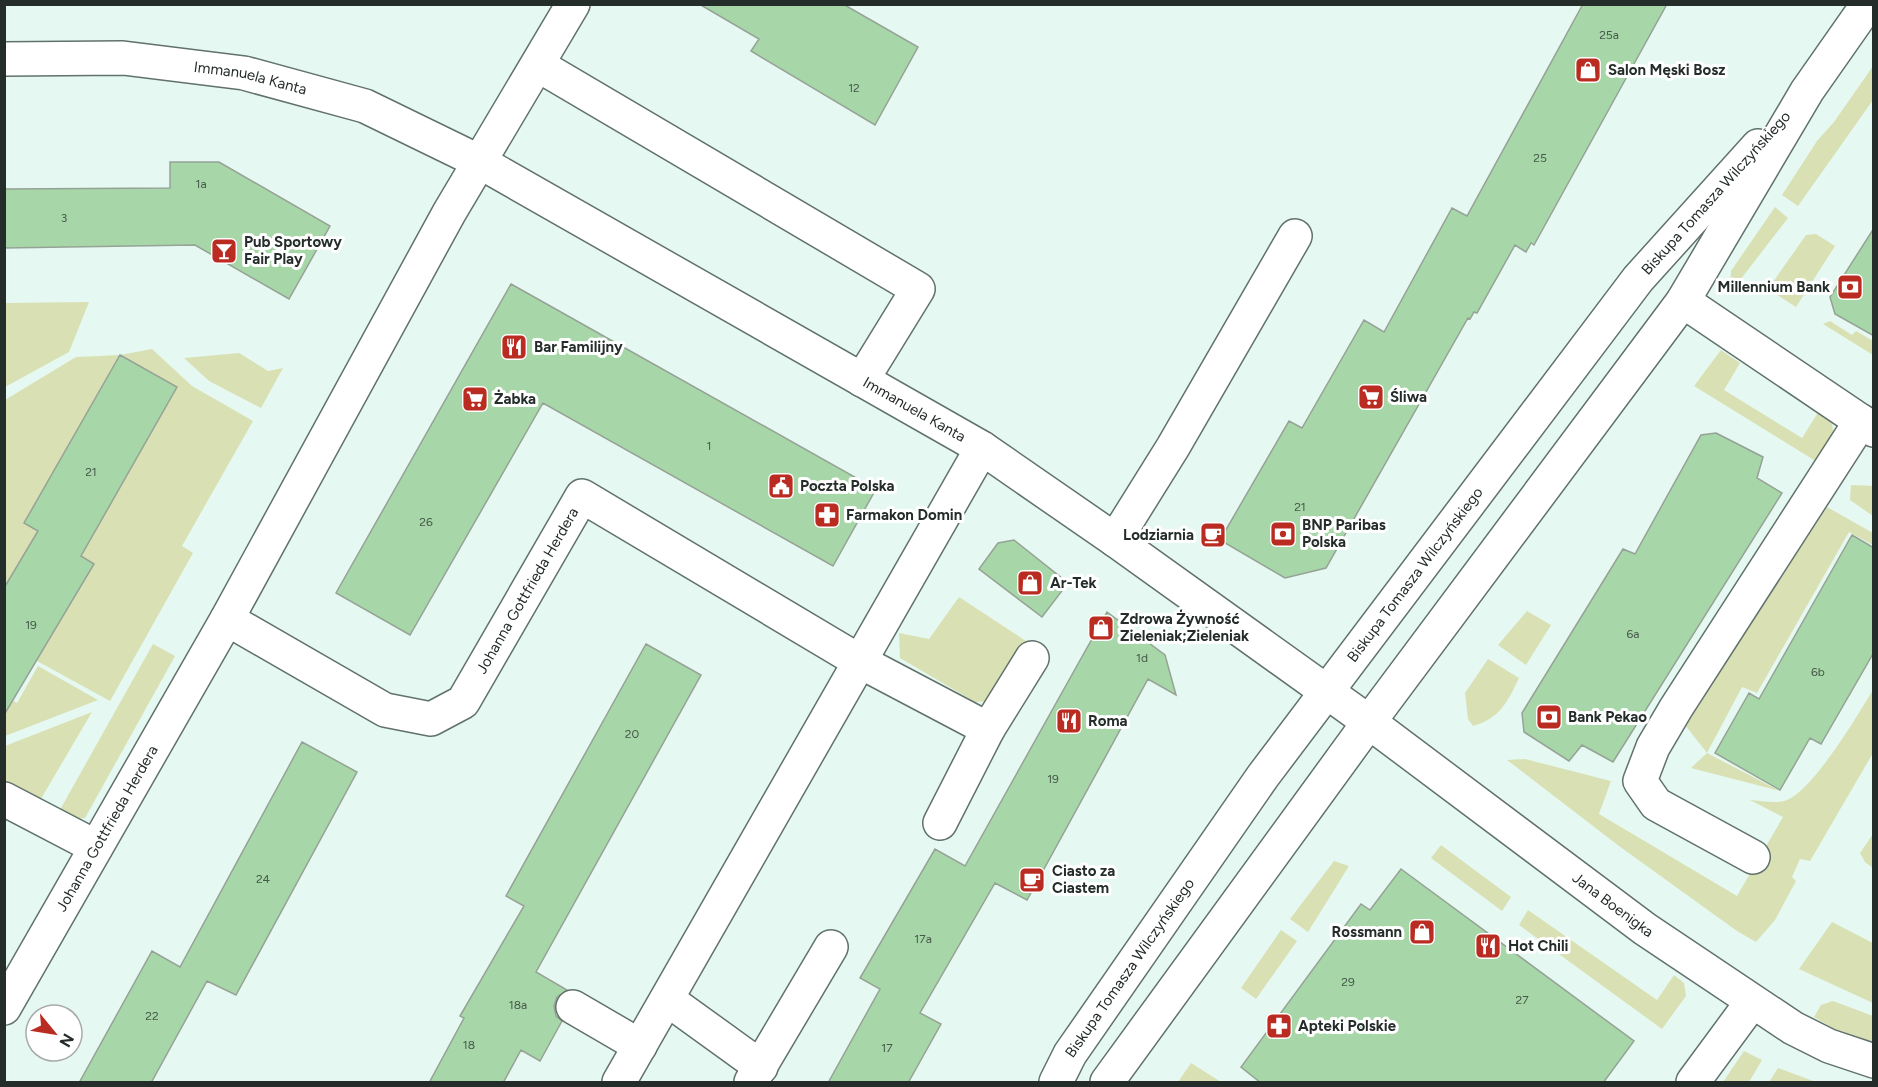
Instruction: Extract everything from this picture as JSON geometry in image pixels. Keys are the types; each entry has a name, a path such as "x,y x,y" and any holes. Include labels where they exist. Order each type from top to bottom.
{"street":[{"path":"480,162 573,4"},
{"name":"Biskupa Tomasza Wilczyńskiego","path":"1107,1083 1369,722 1683,300 1807,91 1868,4"},
{"name":"Immanuela Kanta","path":"4,59 123,58 244,73 364,106 480,162 982,448 1115,540 1326,692"},
{"path":"538,65 918,289 862,380"},
{"name":"Biskupa Tomasza Wilczyńskiego","path":"1056,1083 1083,1034 1263,776 1638,279 1807,91"},
{"name":"Johanna Gottfrieda Herdera","path":"4,1008 227,619 449,213 480,162"},
{"path":"1115,540 1173,447 1295,236"},
{"path":"1683,300 1867,425 1676,708 1653,747 1640,781 1656,804 1754,857"},
{"path":"619,1083 982,448"},
{"name":"Johanna Gottfrieda Herdera","path":"227,619 385,710 431,719 463,702 582,496 859,661"},
{"path":"940,824 988,729 1032,658"},
{"path":"859,661 988,729"},
{"name":"Jana Boenigka","path":"1326,692 1645,929 1752,1002 1793,1028 1829,1046 1874,1061"},
{"path":"4,799 96,847"},
{"path":"667,999 756,1075 831,947"},
{"path":"1693,1083 1752,1002"},
{"path":"573,1007 640,1046"}],"green space":[{"path":"1873,66 1873,100 1798,206 1782,195 1817,141 1834,122"},
{"path":"1775,207 1788,218 1730,293 1731,271"},
{"path":"1816,234 1835,246 1796,307 1768,289 1806,235"},
{"path":"89,302 69,352 5,387 5,303"},
{"path":"1830,321 1852,335 1856,331 1873,341 1873,355 1823,324"},
{"path":"152,349 192,386 253,421 182,546 193,553 110,701 37,661 93,564 81,556 177,387 120,355"},
{"path":"1721,350 1740,363 1724,390 1802,438 1819,411 1831,419 1832,443 1822,465 1694,386"},
{"path":"239,353 268,371 283,368 261,408 209,381 184,358"},
{"path":"120,355 24,523 38,531 5,588 5,400 76,357"},
{"path":"1851,485 1873,486 1873,516 1850,500"},
{"path":"1827,507 1873,533 1873,545 1849,532 1757,693 1742,687 1707,753 1685,725"},
{"path":"959,597 1032,645 991,701 975,702 900,658 899,633 929,639"},
{"path":"1527,611 1551,625 1526,665 1498,645"},
{"path":"153,644 175,656 85,818 67,820 57,815"},
{"path":"1488,659 1519,678 1502,708 1490,719 1473,726 1468,719 1465,693"},
{"path":"38,666 98,700 5,736 5,696 17,703"},
{"path":"1873,690 1873,753 1810,861 1800,859 1792,877 1796,881 1775,920 1756,942 1737,931 1619,846 1507,760 1525,759 1611,781 1599,814 1737,896 1783,817 1750,800 1779,802 1798,793 1810,782 1834,751"},
{"path":"92,712 38,804 5,785 5,746"},
{"path":"1707,753 1780,791 1691,768"},
{"path":"1873,834 1873,868 1865,862 1860,853"},
{"path":"1441,845 1511,897 1502,911 1431,858"},
{"path":"1334,861 1349,866 1308,932 1290,919"},
{"path":"1528,910 1657,1000 1674,975 1684,983 1686,996 1662,1029 1519,925"},
{"path":"1832,922 1873,943 1873,1003 1799,969"},
{"path":"1281,930 1297,941 1256,999 1241,988"},
{"path":"1833,1001 1873,1016 1873,1045 1840,1032 1814,1017 1821,1005"},
{"path":"1744,1051 1762,1060 1749,1082 1723,1082"},
{"path":"1191,1063 1221,1082 1178,1082"},
{"path":"1778,1068 1816,1082 1769,1082"}],"building":[{"path":"699,4 843,4 918,47 875,125 751,51 759,39"},
{"path":"1583,4 1667,4 1534,245 1531,243 1526,252 1515,245 1477,313 1474,312 1470,319 1468,318 1326,568 1285,578 1220,540 1289,421 1302,428 1364,320 1384,332 1452,208 1467,216"},
{"path":"170,162 219,162 330,226 289,299 195,245 4,248 4,189 170,188"},
{"path":"1874,228 1874,336 1835,314 1830,297"},
{"path":"511,284 876,489 833,566 543,403 410,635 336,593"},
{"path":"120,355 177,387 81,556 94,564 4,715 4,588 38,531 24,523"},
{"path":"1716,433 1763,457 1757,478 1782,493 1613,762 1582,745 1569,761 1524,732 1522,713 1623,549 1635,554 1701,435"},
{"path":"1852,535 1874,548 1874,652 1821,744 1810,738 1780,790 1715,753 1749,693 1759,699"},
{"name":"Ar-Tek","path":"1014,540 1068,583 1042,617 979,569 998,543"},
{"path":"1107,612 1165,655 1176,695 1148,679 1027,900 995,883 920,1013 941,1024 908,1083 828,1083 880,989 860,978 935,849 965,866"},
{"path":"646,644 701,675 536,972 567,990 557,997 554,1006 556,1016 562,1021 540,1061 521,1050 503,1083 429,1083 464,1018 460,1016 524,906 506,896"},
{"path":"302,742 357,772 236,995 207,981 151,1083 79,1083 152,951 180,967"},
{"path":"1401,869 1634,1041 1603,1083 1261,1083 1241,1067 1361,904 1370,910"}],"place":[{"name":"Salon Męski Bosz","path":"1588,70"},
{"name":"Pub Sportowy Fair Play","path":"224,251"},
{"name":"Millennium Bank","path":"1850,287"},
{"name":"Bar Familijny","path":"514,347"},
{"name":"Śliwa","path":"1371,397"},
{"name":"Żabka","path":"475,399"},
{"name":"Poczta Polska","path":"781,486"},
{"name":"Farmakon Domin","path":"827,515"},
{"name":"BNP Paribas Polska","path":"1283,534"},
{"name":"Lodziarnia","path":"1213,535"},
{"name":"Ar-Tek","path":"1030,583"},
{"name":"Zdrowa Żywność Zieleniak;Zieleniak","path":"1101,628"},
{"name":"Bank Pekao","path":"1549,717"},
{"name":"Roma","path":"1069,721"},
{"name":"Ciasto za Ciastem","path":"1032,880"},
{"name":"Rossmann","path":"1422,932"},
{"name":"Hot Chili","path":"1488,946"},
{"name":"Apteki Polskie","path":"1279,1026"}]}
